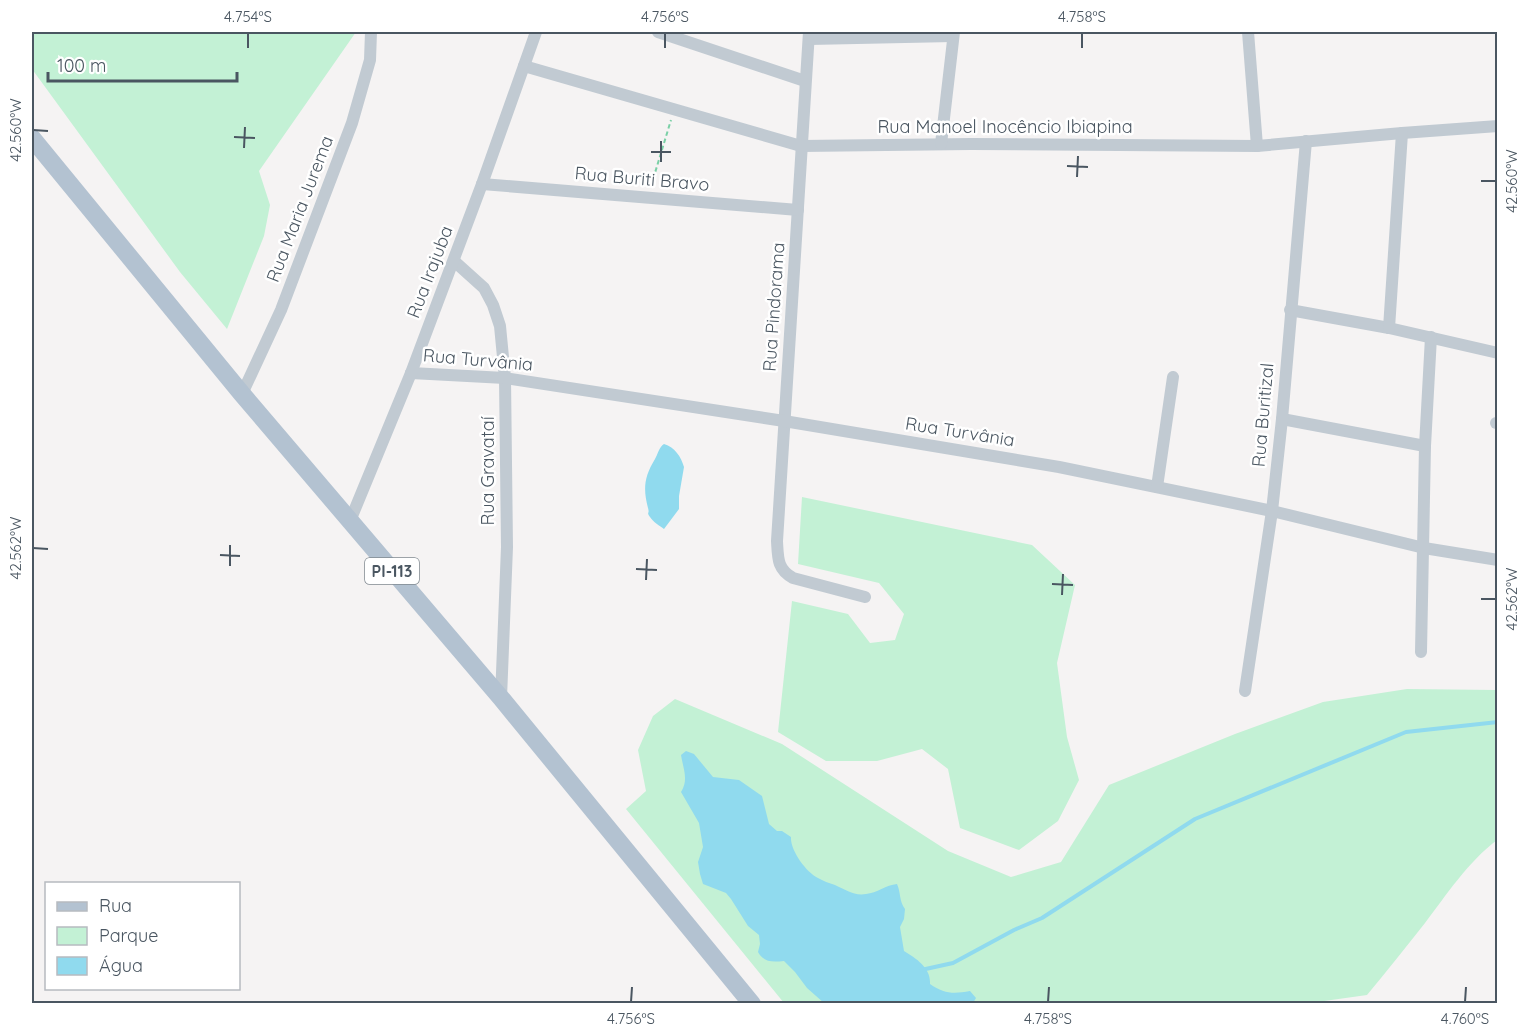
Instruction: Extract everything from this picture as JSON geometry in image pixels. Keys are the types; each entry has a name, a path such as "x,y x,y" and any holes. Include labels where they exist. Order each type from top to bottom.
{"main road":[{"name":"PI-113","path":"32,138 242,394 501,698 752,1004"}],"street":[{"name":"Rua Maria Jurema","path":"242,394 281,310 352,123 370,60 371,32"},
{"name":"Rua Irajuba","path":"350,521 411,373 483,184 536,32"},
{"path":"658,32 805,81"},
{"path":"1248,32 1257,146"},
{"path":"809,35 954,34 941,144"},
{"name":"Rua Pindorama","path":"809,35 784,421 778,559 781,569 793,578 865,597"},
{"name":"Rua Manoel Inocêncio Ibiapina","path":"524,66 801,146 941,144 1257,146 1497,126"},
{"path":"1389,328 1402,133"},
{"name":"Rua Buritizal","path":"1245,691 1272,512 1306,141"},
{"name":"Rua Buriti Bravo","path":"483,184 798,210"},
{"name":"Rua Gravataí","path":"453,261 484,288 500,326 505,378 507,547 501,698"},
{"path":"1290,310 1389,328 1497,353"},
{"path":"1421,652 1425,446 1431,337"},
{"name":"Rua Turvânia","path":"411,373 505,378 1059,467 1272,512 1424,548 1497,560"},
{"path":"1157,487 1173,377"},
{"path":"1282,419 1425,446"}],"path":[{"path":"648,198 674,109"}],"green space":[{"path":"32,32 356,32 259,171 270,205 264,236 227,329 180,272 32,69"},
{"path":"802,497 1032,545 1075,585 1057,663 1067,737 1079,780 1058,821 1019,850 960,828 948,769 922,749 877,761 826,761 778,732 792,601 848,614 870,643 895,640 904,614 879,583 798,564"},
{"path":"1407,689 1497,690 1497,840 1458,879 1367,995 1310,1003 784,1003 626,809 646,791 638,750 653,716 675,699 782,744 948,851 1011,877 1061,862 1109,785 1235,734 1323,702"}],"water":[{"path":"664,444 677,453 684,467 679,509 664,529 648,514 645,489 649,472"},
{"path":"686,751 694,754 713,777 739,780 762,796 769,824 777,831 782,831 791,837 793,848 800,860 818,878 858,894 870,893 897,884 905,909 900,927 904,951 926,969 930,984 949,992 970,991 976,998 973,1003 824,1003 807,988 784,961 763,958 758,952 759,935 748,926 731,899 726,893 703,884 698,862 703,847 699,823 681,792 685,778 681,755"}],"waterway":[{"path":"921,970 953,963 1014,930 1042,918 1195,819 1406,732 1498,722"}]}
